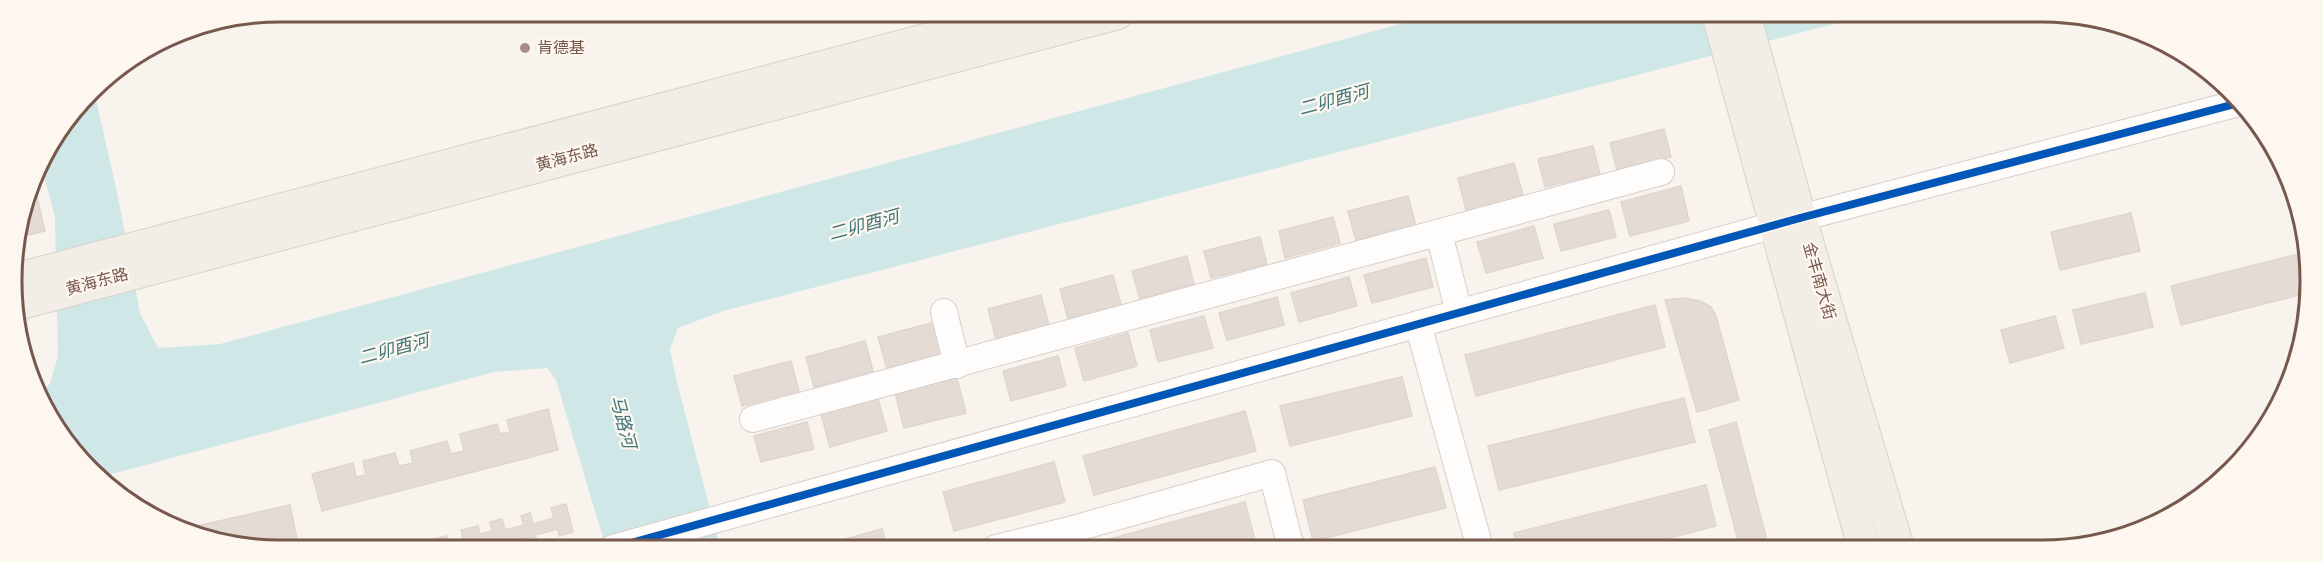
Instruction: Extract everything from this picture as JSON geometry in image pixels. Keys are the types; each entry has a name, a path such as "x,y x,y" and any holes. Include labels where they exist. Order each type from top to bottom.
{"main road":[{"name":"黄海东路","path":"137,260 996,22"},
{"name":"黄海东路","path":"23,297 35,283 137,260 1082,22"},
{"name":"金丰南大街","path":"1721,22 1895,540"},
{"name":"金丰南大街","path":"1746,22 1862,540"}],"street":[{"path":"641,540 1789,222 2231,105"},
{"path":"753,419 1661,172"},
{"path":"1439,233 1459,313"},
{"path":"944,312 957,365"},
{"path":"1418,324 1478,540"},
{"path":"1060,540 1076,538 1272,473 1290,540"}],"water":[{"path":"1407,22 1842,22 723,311 678,328 670,349 718,540 604,540 556,380 547,368 494,372 110,474 98,464 66,425 46,388 50,384 58,356 55,217 44,177 66,137 96,100 117,192 140,313 158,348 220,344"}],"building":[{"path":"1664,129 1671,157 1617,170 1610,143"},
{"path":"1593,146 1600,174 1545,187 1538,159"},
{"path":"1514,163 1524,199 1467,214 1458,178"},
{"path":"1681,186 1689,221 1630,236 1621,202"},
{"path":"37,196 45,231 26,235"},
{"path":"1408,196 1416,226 1356,240 1348,211"},
{"path":"1609,210 1616,237 1561,251 1554,224"},
{"path":"2131,213 2140,251 2060,270 2051,232"},
{"path":"1333,217 1340,243 1285,258 1279,231"},
{"path":"1534,226 1543,258 1486,273 1477,242"},
{"path":"1260,237 1267,264 1211,278 1204,251"},
{"path":"2298,254 2300,261 2300,295 2181,325 2171,286"},
{"path":"1187,256 1194,284 1140,299 1132,271"},
{"path":"1426,258 1433,287 1372,303 1364,275"},
{"path":"1113,275 1121,305 1068,319 1060,289"},
{"path":"1349,277 1357,306 1299,322 1291,293"},
{"path":"2145,293 2153,327 2081,344 2073,310"},
{"path":"1041,295 1049,325 996,339 988,309"},
{"path":"1277,297 1284,325 1227,340 1219,313"},
{"path":"1684,298 1700,301 1711,307 1716,316 1739,400 1697,412 1665,300"},
{"path":"1655,305 1665,347 1476,396 1465,355"},
{"path":"1204,316 1213,348 1158,362 1150,330"},
{"path":"2055,316 2064,348 2010,363 2001,330"},
{"path":"939,321 947,353 887,369 878,337"},
{"path":"1128,333 1137,366 1084,381 1075,348"},
{"path":"865,341 873,371 814,387 806,357"},
{"path":"1058,356 1066,386 1011,401 1003,371"},
{"path":"791,361 799,391 742,406 734,376"},
{"path":"1402,377 1412,416 1290,446 1280,406"},
{"path":"957,378 966,413 904,428 895,393"},
{"path":"1684,398 1695,442 1499,490 1488,446"},
{"path":"878,399 887,431 830,447 821,414"},
{"path":"548,409 558,450 322,511 312,474 353,463 356,477 366,475 363,461 395,453 399,466 413,463 410,451 447,441 451,454 464,451 460,434 497,424 500,434 510,432 507,420"},
{"path":"1245,411 1256,451 1094,495 1083,456"},
{"path":"807,422 814,449 761,462 754,436"},
{"path":"1736,422 1767,540 1738,540 1709,430"},
{"path":"1054,462 1065,502 954,531 943,492"},
{"path":"1435,467 1446,508 1313,540 1303,500"},
{"path":"1706,485 1716,526 1662,540 1515,540 1514,533"},
{"path":"1245,502 1255,540 1106,540"},
{"path":"566,504 573,532 559,536 558,529 535,535 537,540 531,540 530,537 518,540 460,540 463,539 461,530 478,526 480,534 492,531 490,522 502,519 505,530 524,525 521,516 530,513 533,524 554,518 551,508"},
{"path":"290,505 297,540 231,535 198,526"},
{"path":"882,529 885,540 841,540"},
{"path":"447,536 448,540 433,540 433,539"}],"cycle path":[{"path":"642,540 1800,218 2231,105"}],"place":[{"name":"肯德基","path":"525,48"}],"water label":[{"name":"二卯酉河","path":"1334,101"},
{"name":"二卯酉河","path":"864,226"},
{"name":"二卯酉河","path":"394,350"},
{"name":"马路河","path":"622,422"}]}
